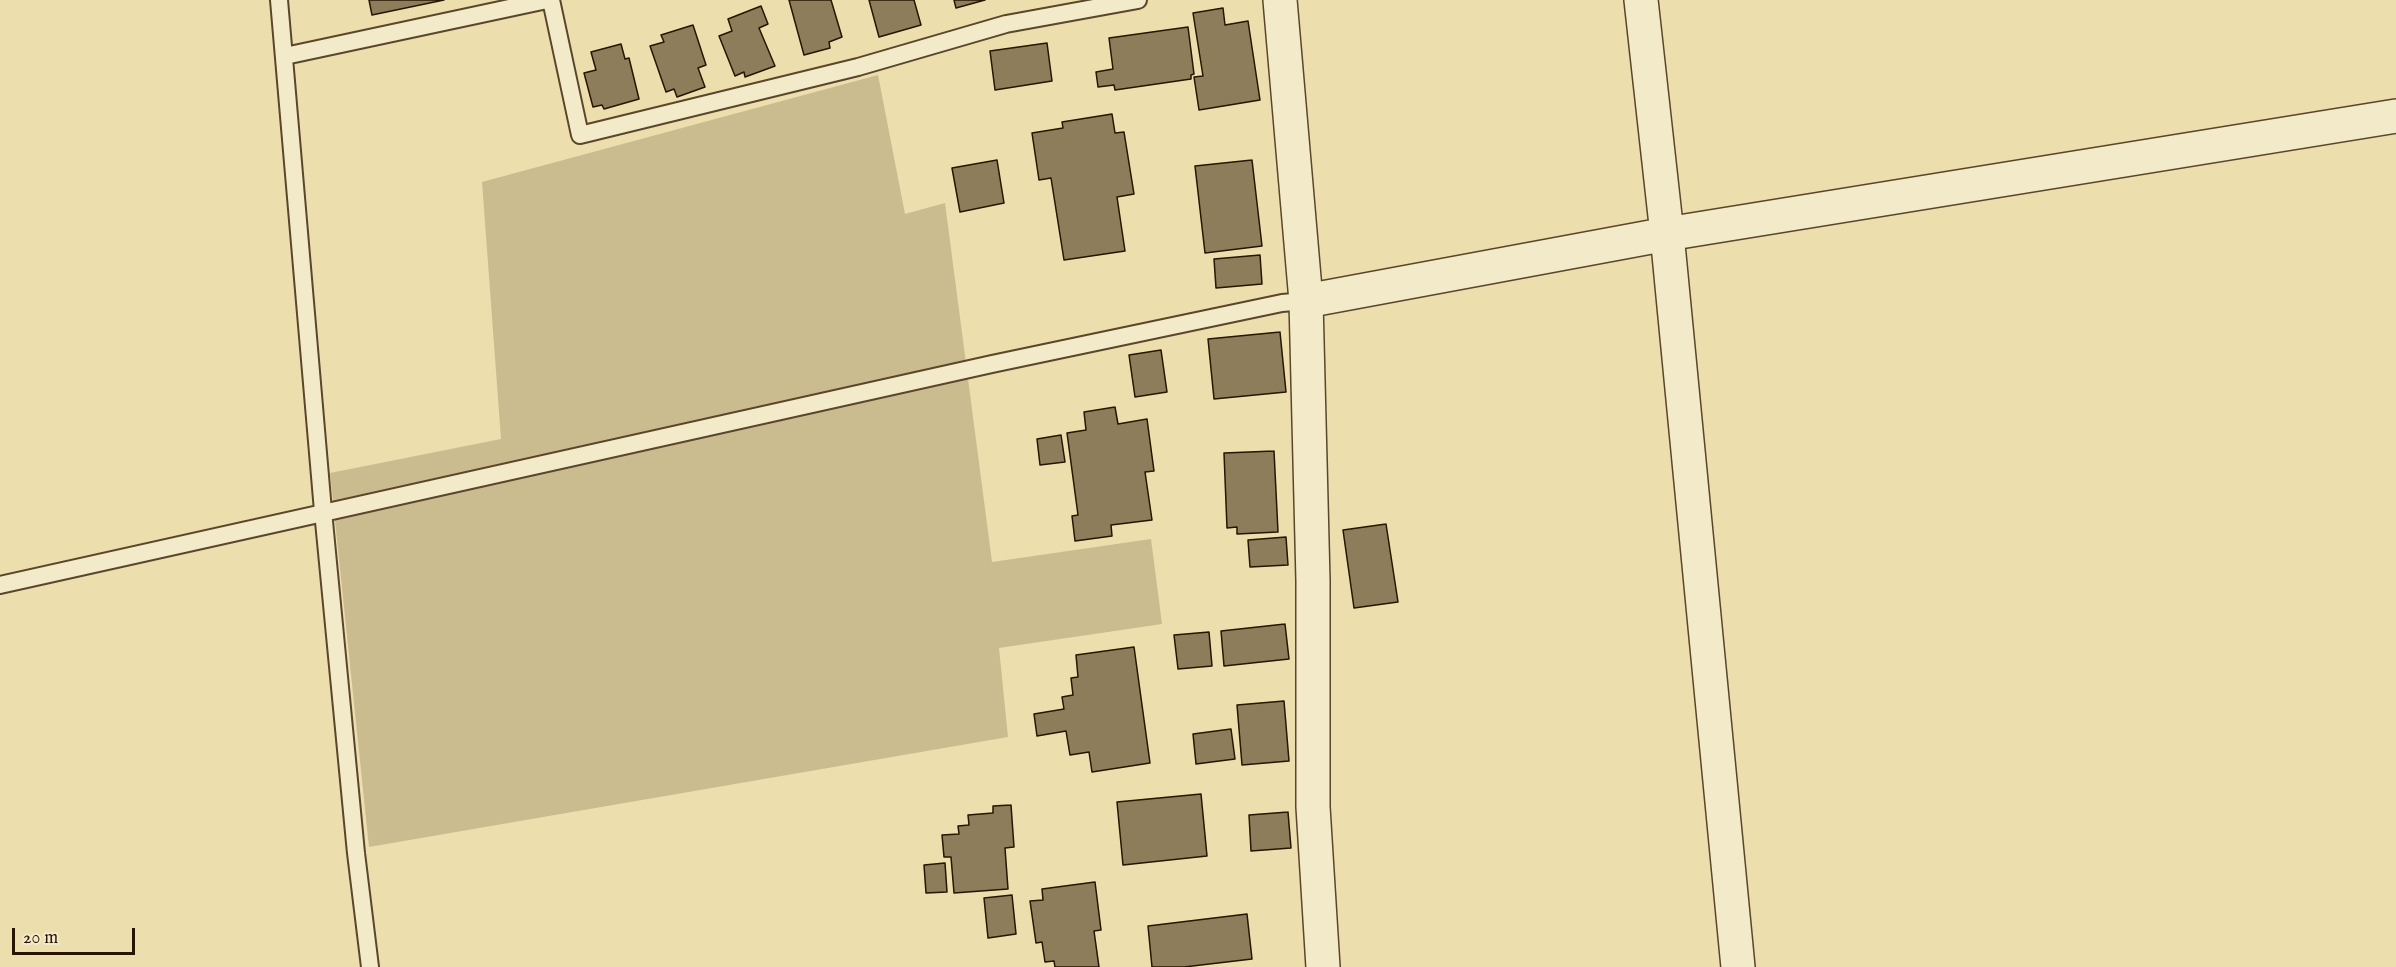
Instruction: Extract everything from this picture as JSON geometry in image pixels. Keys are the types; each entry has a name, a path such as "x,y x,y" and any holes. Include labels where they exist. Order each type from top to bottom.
{"street":[{"path":"1280,0 1305,301 1313,581 1313,807 1323,967"},
{"path":"1641,0 1667,234 1738,967"},
{"path":"1305,301 1667,234 2396,116"}],"lane":[{"path":"279,0 323,511 356,853 370,967"},
{"path":"285,56 549,0 580,135 858,67 1006,24 1138,0"},
{"path":"0,585 323,511 1016,359 1282,303 1305,301"}],"shaded area":[{"path":"878,75 905,214 945,203 992,562 1151,539 1162,624 999,648 1008,737 369,847 330,473 501,439 482,182"}],"building":[{"path":"369,0 444,0 372,15"},
{"path":"789,0 831,0 842,37 829,42 830,48 804,55"},
{"path":"869,0 914,0 921,25 879,37"},
{"path":"954,0 985,0 956,8"},
{"path":"761,6 768,24 759,28 775,66 745,77 744,72 735,76 719,36 732,31 728,19"},
{"path":"1223,8 1225,25 1248,21 1260,100 1199,110 1194,77 1203,76 1193,13"},
{"path":"693,25 706,65 698,68 705,87 677,97 674,89 666,92 650,46 664,42 661,35"},
{"path":"1188,27 1194,74 1191,75 1191,79 1115,90 1114,85 1098,87 1096,72 1113,69 1109,38"},
{"path":"1047,43 1052,81 995,90 990,51"},
{"path":"621,44 625,59 629,58 639,99 604,109 602,105 593,107 584,73 596,70 591,52"},
{"path":"1112,114 1115,133 1124,132 1134,194 1117,197 1125,251 1064,260 1051,178 1039,180 1032,133 1063,128 1062,122"},
{"path":"997,160 1004,203 960,212 952,168"},
{"path":"1252,160 1262,246 1205,253 1195,166"},
{"path":"1260,255 1262,284 1216,288 1214,259"},
{"path":"1280,332 1286,392 1214,399 1208,339"},
{"path":"1161,350 1167,392 1135,397 1129,355"},
{"path":"1115,407 1118,424 1147,419 1154,471 1145,472 1152,520 1111,525 1112,536 1075,541 1072,516 1078,515 1067,433 1086,430 1084,412"},
{"path":"1061,435 1065,462 1040,465 1037,439"},
{"path":"1274,451 1278,532 1237,534 1237,527 1227,528 1224,453"},
{"path":"1386,524 1398,602 1354,608 1343,530"},
{"path":"1286,537 1288,565 1250,567 1248,540"},
{"path":"1285,624 1289,659 1224,666 1221,631"},
{"path":"1209,632 1212,666 1178,669 1174,635"},
{"path":"1134,647 1150,763 1092,772 1089,752 1070,755 1066,731 1037,736 1034,714 1064,709 1062,697 1073,695 1071,678 1078,677 1076,655"},
{"path":"1284,701 1289,761 1242,765 1237,705"},
{"path":"1231,729 1235,759 1196,764 1193,734"},
{"path":"1201,794 1207,856 1123,865 1117,802"},
{"path":"1011,805 1014,847 1005,848 1008,889 954,893 951,857 944,857 942,835 959,834 958,826 969,825 968,815 993,813 993,806"},
{"path":"1288,812 1291,848 1251,851 1249,815"},
{"path":"945,863 947,892 926,893 924,865"},
{"path":"1095,882 1101,930 1094,931 1099,967 1055,967 1054,961 1045,962 1042,942 1036,943 1030,901 1043,900 1042,889"},
{"path":"1012,895 1016,934 988,938 984,898"},
{"path":"1247,914 1252,959 1184,967 1152,967 1148,926"}]}
